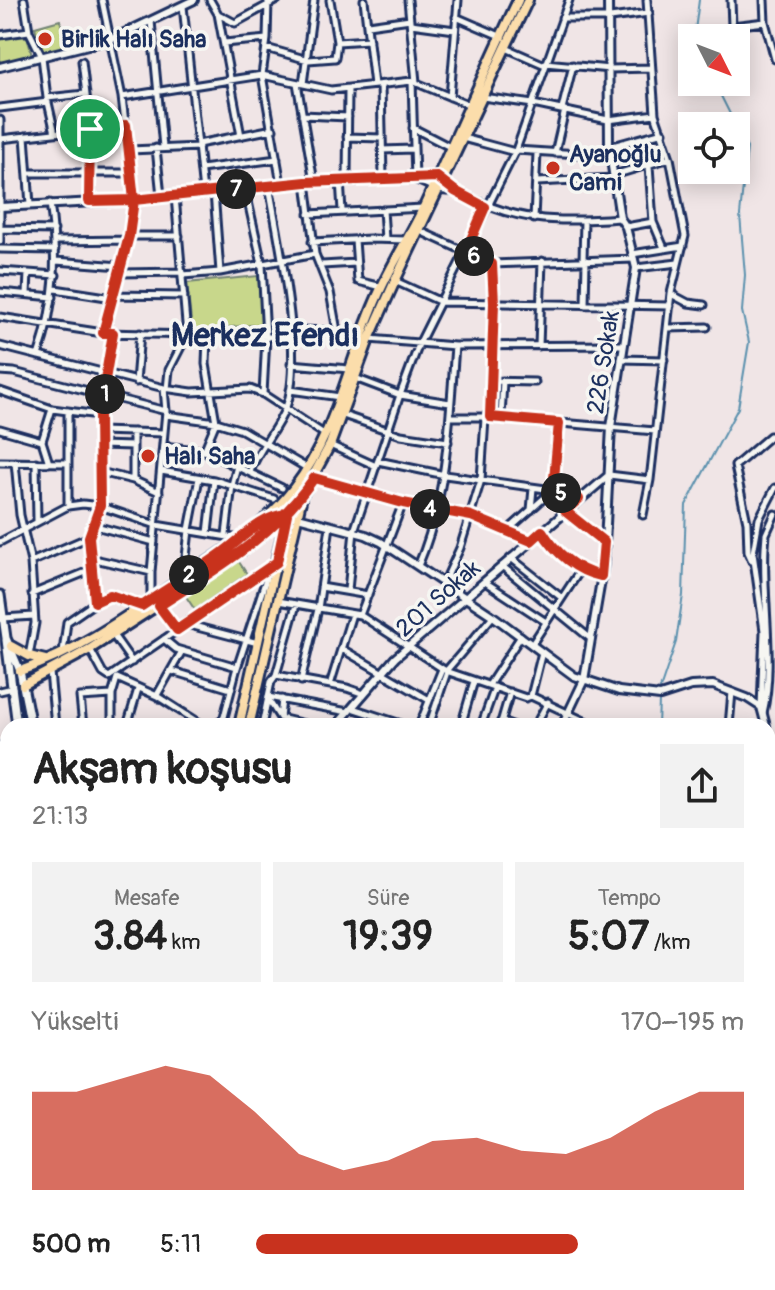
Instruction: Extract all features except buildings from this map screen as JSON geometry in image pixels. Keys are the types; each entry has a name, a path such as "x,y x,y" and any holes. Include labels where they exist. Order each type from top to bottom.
{"main road":[{"path":"241,718 287,514 340,397 349,369 420,231 450,147 518,0"},
{"path":"15,673 63,656 142,606 155,603 267,532 287,514 314,478 343,415 382,287 463,138 528,0"},
{"path":"13,688 50,672 113,635 184,578 241,539 291,492 306,472"},
{"path":"251,718 303,493"},
{"path":"255,527 275,516 287,514"},
{"path":"267,532 276,534 281,542"},
{"path":"0,595 1,615 15,673 16,718"},
{"path":"8,642 29,656 50,661"},
{"path":"15,673 23,685 29,718"}],"street":[{"path":"24,0 29,31 42,57 55,133"},
{"path":"102,0 122,97 134,200 128,238 103,333"},
{"path":"210,0 218,14 241,136"},
{"path":"218,14 235,23 277,0"},
{"path":"316,0 308,60 300,84 310,182 312,242 330,292 337,331"},
{"path":"266,48 308,60 335,58 338,52 330,0"},
{"path":"364,0 377,85 383,177"},
{"path":"408,0 416,179"},
{"path":"450,97 458,0"},
{"path":"348,590 354,531 419,344 515,151 569,0"},
{"name":"226 Sokak","path":"566,718 584,680 592,639 601,576 611,427 636,268 626,227 620,218 609,147 608,0"},
{"path":"643,515 650,480 671,293 685,227 670,158 655,114 647,0"},
{"path":"731,0 732,26 765,22"},
{"path":"764,0 765,22 775,59"},
{"path":"0,67 112,39 187,2 203,192"},
{"path":"268,3 262,75 281,184"},
{"path":"562,18 610,18 649,13"},
{"path":"456,17 501,37"},
{"path":"151,21 161,196"},
{"path":"367,25 411,21 455,30"},
{"path":"0,35 29,31"},
{"path":"224,43 267,39"},
{"path":"337,42 369,40"},
{"path":"505,48 545,64 610,69 651,68"},
{"path":"82,61 90,129 89,201"},
{"path":"555,153 573,65"},
{"path":"122,97 262,75 331,90 414,81 470,105"},
{"path":"342,211 348,90"},
{"path":"0,108 85,94"},
{"path":"481,97 563,109 608,120 655,114"},
{"path":"302,115 348,117"},
{"path":"0,120 0,241"},
{"path":"1,139 126,125"},
{"path":"413,128 450,147"},
{"path":"130,150 198,145 273,129"},
{"path":"609,147 663,132"},
{"path":"25,136 30,205"},
{"path":"347,137 382,138"},
{"path":"90,143 128,138"},
{"path":"463,138 515,151 611,156"},
{"path":"382,150 413,149"},
{"path":"534,219 537,153"},
{"path":"537,182 614,176 670,158"},
{"path":"201,169 277,159"},
{"path":"649,166 654,231 652,250"},
{"path":"28,173 132,173"},
{"path":"0,207 134,200 269,185 383,177 438,183 485,207 534,219 620,218"},
{"path":"250,472 255,458 286,408 290,390 291,330 269,185"},
{"path":"245,188 262,264 266,337 263,394"},
{"path":"214,191 220,272"},
{"path":"175,195 187,335 169,370 165,389 166,413 151,572 155,603 177,630"},
{"path":"38,356 49,325 55,289 56,241 50,203"},
{"path":"309,214 423,208"},
{"path":"383,210 385,239"},
{"path":"584,220 585,305"},
{"path":"626,227 653,222"},
{"path":"0,229 54,230"},
{"path":"420,231 492,264 633,256 683,246"},
{"path":"654,231 664,248"},
{"path":"56,241 179,236"},
{"path":"355,240 358,281 382,287"},
{"path":"312,242 407,240"},
{"path":"0,249 55,250"},
{"path":"119,273 220,272 315,254"},
{"path":"56,261 121,266"},
{"path":"539,346 542,261"},
{"path":"321,265 356,263"},
{"path":"636,268 678,263"},
{"path":"444,583 471,516 481,480 492,381 492,264"},
{"path":"0,271 56,275"},
{"path":"27,294 28,273"},
{"path":"395,281 441,302 670,306"},
{"path":"55,289 113,296 184,296"},
{"path":"0,292 53,297"},
{"path":"671,293 688,303 704,305"},
{"path":"0,317 103,333 291,337"},
{"path":"668,328 707,327"},
{"path":"291,330 337,331 364,339 455,346 623,345"},
{"path":"95,602 89,537 100,506 99,415 113,333"},
{"path":"136,382 140,333"},
{"path":"204,451 216,422 206,364 207,336"},
{"path":"0,346 165,389 210,392 250,389 263,394 324,434"},
{"path":"418,566 438,511 445,475 455,346"},
{"path":"621,359 664,360"},
{"path":"291,364 349,369"},
{"path":"0,371 242,430 267,443 306,472"},
{"path":"355,378 400,395 450,403"},
{"path":"492,381 535,382"},
{"path":"501,418 503,381"},
{"path":"290,390 340,397"},
{"path":"0,391 52,409 99,415"},
{"path":"49,463 42,441 52,409"},
{"path":"68,411 68,506"},
{"path":"343,415 387,431 448,442"},
{"path":"450,417 501,418 655,431"},
{"path":"507,531 553,490 559,423"},
{"path":"0,429 42,441"},
{"path":"99,431 164,433"},
{"path":"133,432 133,480"},
{"path":"764,718 764,631 735,466 770,436"},
{"path":"99,445 133,446"},
{"path":"330,445 377,464 553,490 579,499"},
{"path":"163,446 204,451 282,488"},
{"path":"0,462 68,463"},
{"path":"15,462 23,529 31,562 34,616 29,656"},
{"path":"36,462 37,522"},
{"path":"226,535 237,466"},
{"path":"161,471 214,480 274,499"},
{"path":"100,472 133,480 159,492"},
{"path":"609,475 650,480"},
{"name":"201 Sokak","path":"343,718 408,647 609,475"},
{"path":"184,578 199,478"},
{"path":"314,478 403,503 471,516 531,541"},
{"path":"208,533 214,480"},
{"path":"531,510 533,488"},
{"path":"753,564 759,519 775,488"},
{"path":"360,615 403,503"},
{"path":"0,542 68,506 100,506 156,525 241,539"},
{"path":"565,511 604,542"},
{"path":"287,514 354,531 387,546 493,616 574,676 619,691 660,696 691,686 713,685 762,710"},
{"path":"762,710 768,703 772,651 765,547 766,534 775,514"},
{"path":"92,525 154,542"},
{"path":"301,681 318,609 330,526"},
{"path":"542,531 558,551 581,569 601,576"},
{"path":"31,562 89,537"},
{"path":"90,558 151,572"},
{"path":"511,558 562,598"},
{"path":"112,718 116,676 164,639 277,562"},
{"path":"502,566 592,639"},
{"path":"532,644 581,569"},
{"path":"32,594 91,570"},
{"path":"223,718 266,579"},
{"path":"485,582 546,622"},
{"path":"536,593 544,584"},
{"path":"321,587 368,595"},
{"path":"63,656 67,622 95,602 110,595 142,606"},
{"path":"278,601 360,615 445,670 526,698 531,696 548,702 580,718"},
{"path":"264,718 271,682 276,675 296,605"},
{"path":"330,685 352,614"},
{"path":"1,615 34,616"},
{"path":"422,718 445,670 493,616"},
{"path":"186,624 259,643"},
{"path":"113,635 132,662"},
{"path":"483,718 492,686 521,636"},
{"path":"164,639 182,651 237,667"},
{"path":"90,649 105,675 116,676 157,696 191,718"},
{"path":"342,649 429,700"},
{"path":"157,696 182,651"},
{"path":"531,696 542,652"},
{"path":"431,718 445,670"},
{"path":"172,671 231,689"},
{"path":"50,672 54,718"},
{"path":"276,675 364,694"},
{"path":"463,718 474,681"},
{"path":"0,691 13,688"},
{"path":"129,718 138,689"},
{"path":"502,718 510,692"},
{"path":"730,718 732,692"},
{"path":"84,718 80,697 112,695"},
{"path":"268,697 350,710 373,718"},
{"path":"268,697 280,718"},
{"path":"280,718 282,699"},
{"path":"539,718 548,702"}],"green space":[{"path":"60,20 67,47 42,54 35,27"},
{"path":"27,35 32,56 0,62 0,39"},
{"path":"258,276 263,324 192,331 187,283"},
{"path":"237,559 247,574 195,610 185,595"}],"waterway":[{"path":"696,24 699,0"},
{"path":"660,689 676,642 683,595 686,505 738,408 749,342 742,311 745,275 740,215 747,148 721,96"},
{"path":"658,718 659,701"}],"place":[{"name":"Birlik Halı Saha","path":"45,39"},
{"name":"Ayanoğlu Cami","path":"553,168"},
{"name":"Halı Saha","path":"148,456"}],"district":[{"name":"Merkez Efendı","path":"265,335"}],"route":[{"path":"90,129 89,201 134,200 306,182 437,177 485,207 465,253 492,264 494,303 490,417 559,423 553,490 579,499 565,511 604,542 601,576 570,562 542,531 531,541 471,516 403,503 314,478 287,514 253,544 159,606 177,630 277,562 287,514 275,516 255,527 221,555 142,606 110,595 95,602 89,537 100,506 99,415 113,333 103,333 129,236 134,200 126,125 90,129"}]}
